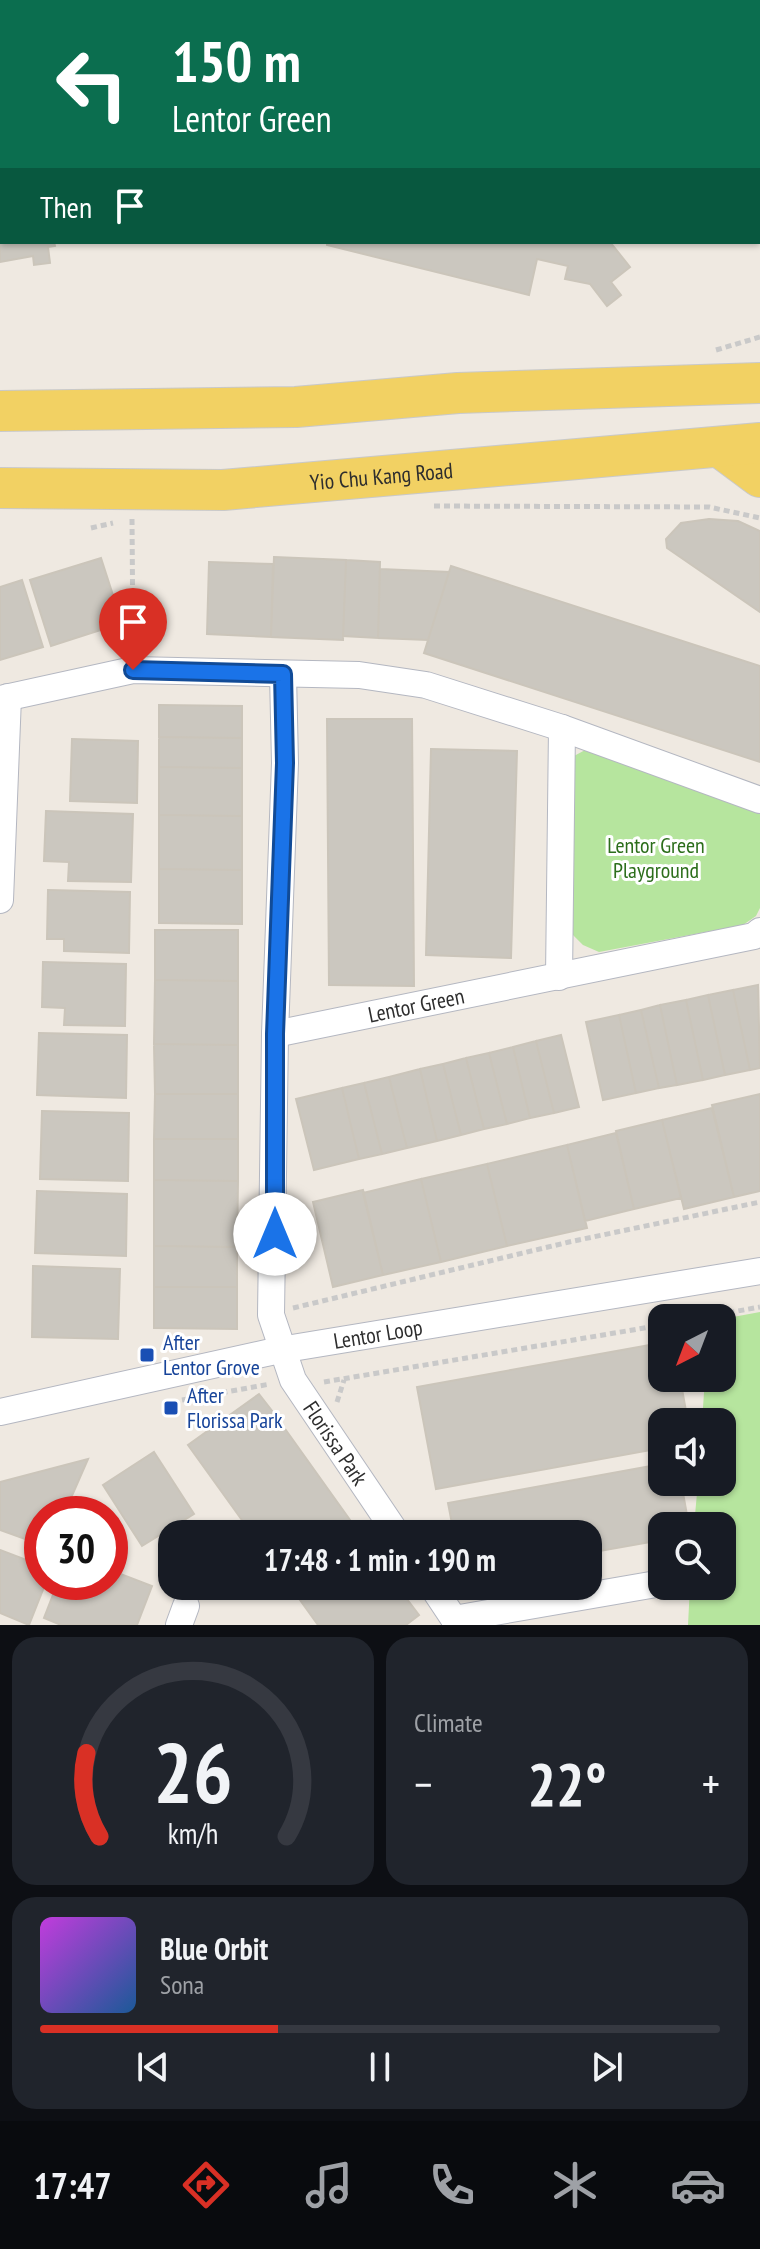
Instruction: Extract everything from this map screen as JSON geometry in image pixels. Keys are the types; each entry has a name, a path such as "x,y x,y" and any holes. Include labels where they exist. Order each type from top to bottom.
{"main road":[{"path":"0,411 296,407 458,393 753,379"},
{"name":"Yio Chu Kang Road","path":"0,488 223,490 542,459 760,443"},
{"path":"721,448 760,477"}],"street":[{"path":"0,900 4,698 133,670 359,675 426,685 562,728 760,800"},
{"path":"280,1350 271,1315 275,1034 285,763 283,674"},
{"path":"559,977 562,728"},
{"name":"Lentor Green","path":"275,1034 754,936 760,931"},
{"name":"Lentor Loop","path":"0,1412 280,1350 760,1271"},
{"name":"Florissa Park","path":"280,1350 293,1380 388,1520"},
{"path":"441,1600 456,1622 648,1586"}],"path":[{"path":"431,506 693,506 760,518"},
{"path":"91,528 148,517"},
{"path":"132,518 133,670"},
{"path":"271,1315 569,1242 760,1202"},
{"path":"736,1311 760,1307"},
{"path":"293,1380 344,1380 648,1327"}],"green space":[{"name":"Lentor Green Playground","path":"587,749 755,807 760,814 760,908 756,916 743,925 599,952 583,945 573,935 574,756"},
{"path":"760,1312 760,1625 688,1625 689,1600 736,1600 736,1512 695,1512 697,1496 736,1496 736,1408 703,1408 704,1392 736,1392 736,1316"}],"building":[{"path":"0,244 54,244 48,247 50,263 34,265 33,256 0,262"},
{"path":"612,244 630,267 611,282 621,295 607,306 590,284 565,279 568,266 537,259 529,295 327,245"},
{"path":"709,519 738,521 760,531 760,612 667,548 666,539 681,523"},
{"path":"274,557 346,560 343,640 271,637"},
{"path":"101,558 122,623 51,646 30,580"},
{"path":"346,560 380,562 378,638 343,636"},
{"path":"209,562 273,564 271,637 207,634"},
{"path":"451,566 760,666 760,762 424,653"},
{"path":"380,569 449,572 428,640 378,638"},
{"path":"22,580 43,647 0,660 0,587"},
{"path":"159,705 242,706 242,738 159,737"},
{"path":"327,719 412,719 414,986 329,985"},
{"path":"159,737 242,738 242,768 159,767"},
{"path":"72,739 138,741 137,803 70,801"},
{"path":"431,749 517,751 511,958 426,955"},
{"path":"159,767 242,768 242,816 159,815"},
{"path":"46,811 133,814 131,882 68,881 69,862 44,861"},
{"path":"159,815 242,816 242,870 159,869"},
{"path":"159,869 242,870 242,924 159,923"},
{"path":"48,890 130,892 129,953 64,951 64,939 47,939"},
{"path":"155,930 238,930 238,981 155,980"},
{"path":"43,962 126,964 125,1026 64,1025 65,1008 42,1007"},
{"path":"155,980 238,981 238,1045 154,1044"},
{"path":"758,985 760,1068 750,1070 733,990"},
{"path":"733,990 750,1070 725,1075 708,995"},
{"path":"708,995 725,1075 703,1080 686,1000"},
{"path":"686,1000 703,1080 677,1085 660,1005"},
{"path":"660,1005 677,1085 659,1088 641,1010"},
{"path":"641,1010 659,1088 636,1093 619,1015"},
{"path":"619,1015 636,1093 603,1100 586,1022"},
{"path":"39,1033 127,1035 126,1098 37,1095"},
{"path":"561,1035 579,1107 554,1113 536,1041"},
{"path":"536,1041 554,1113 530,1118 513,1047"},
{"path":"154,1044 238,1045 238,1094 155,1094"},
{"path":"513,1047 530,1118 507,1124 489,1053"},
{"path":"489,1053 507,1124 484,1129 466,1058"},
{"path":"466,1058 484,1129 461,1135 443,1064"},
{"path":"443,1064 461,1135 437,1141 420,1069"},
{"path":"420,1069 437,1141 407,1148 389,1077"},
{"path":"389,1077 407,1148 382,1154 364,1083"},
{"path":"364,1083 382,1154 359,1159 342,1088"},
{"path":"342,1088 359,1159 314,1170 296,1099"},
{"path":"155,1094 238,1094 238,1139 154,1139"},
{"path":"760,1094 760,1191 734,1197 712,1105"},
{"path":"712,1108 734,1197 684,1209 662,1120"},
{"path":"42,1111 129,1113 128,1181 40,1179"},
{"path":"662,1120 681,1198 634,1209 616,1131"},
{"path":"616,1133 634,1209 585,1221 567,1145"},
{"path":"154,1139 238,1139 238,1181 154,1180"},
{"path":"567,1145 587,1228 507,1246 487,1164"},
{"path":"487,1164 507,1246 441,1262 421,1179"},
{"path":"421,1179 441,1262 383,1275 363,1193"},
{"path":"154,1180 238,1181 237,1247 154,1246"},
{"path":"363,1190 383,1275 333,1287 313,1202"},
{"path":"37,1191 127,1194 126,1256 35,1253"},
{"path":"154,1246 237,1247 237,1287 154,1287"},
{"path":"33,1266 120,1269 118,1339 32,1337"},
{"path":"154,1287 237,1287 237,1329 154,1328"},
{"path":"648,1345 648,1392 683,1392 685,1408 648,1408 648,1451 436,1489 417,1387"},
{"path":"259,1394 350,1520 242,1520 188,1445"},
{"path":"154,1452 194,1514 184,1520 158,1520 158,1536 142,1546 128,1524 128,1496 110,1496 103,1485"},
{"path":"88,1459 72,1496 24,1496 24,1539 0,1530 0,1482"},
{"path":"648,1467 648,1496 684,1496 686,1512 648,1512 648,1542 602,1551 602,1520 451,1520 448,1503"},
{"path":"0,1550 24,1559 24,1600 39,1600 29,1625 0,1613"},
{"path":"128,1577 152,1586 137,1625 61,1625 44,1618 51,1600 128,1600"},
{"path":"300,1600 408,1600 419,1615 406,1625 318,1625"}],"place":[{"name":"After Lentor Grove","path":"147,1355"},
{"name":"After Florissa Park","path":"171,1408"}],"route":[{"path":"133,670 283,674 285,763 275,1034 275,1234"}]}
